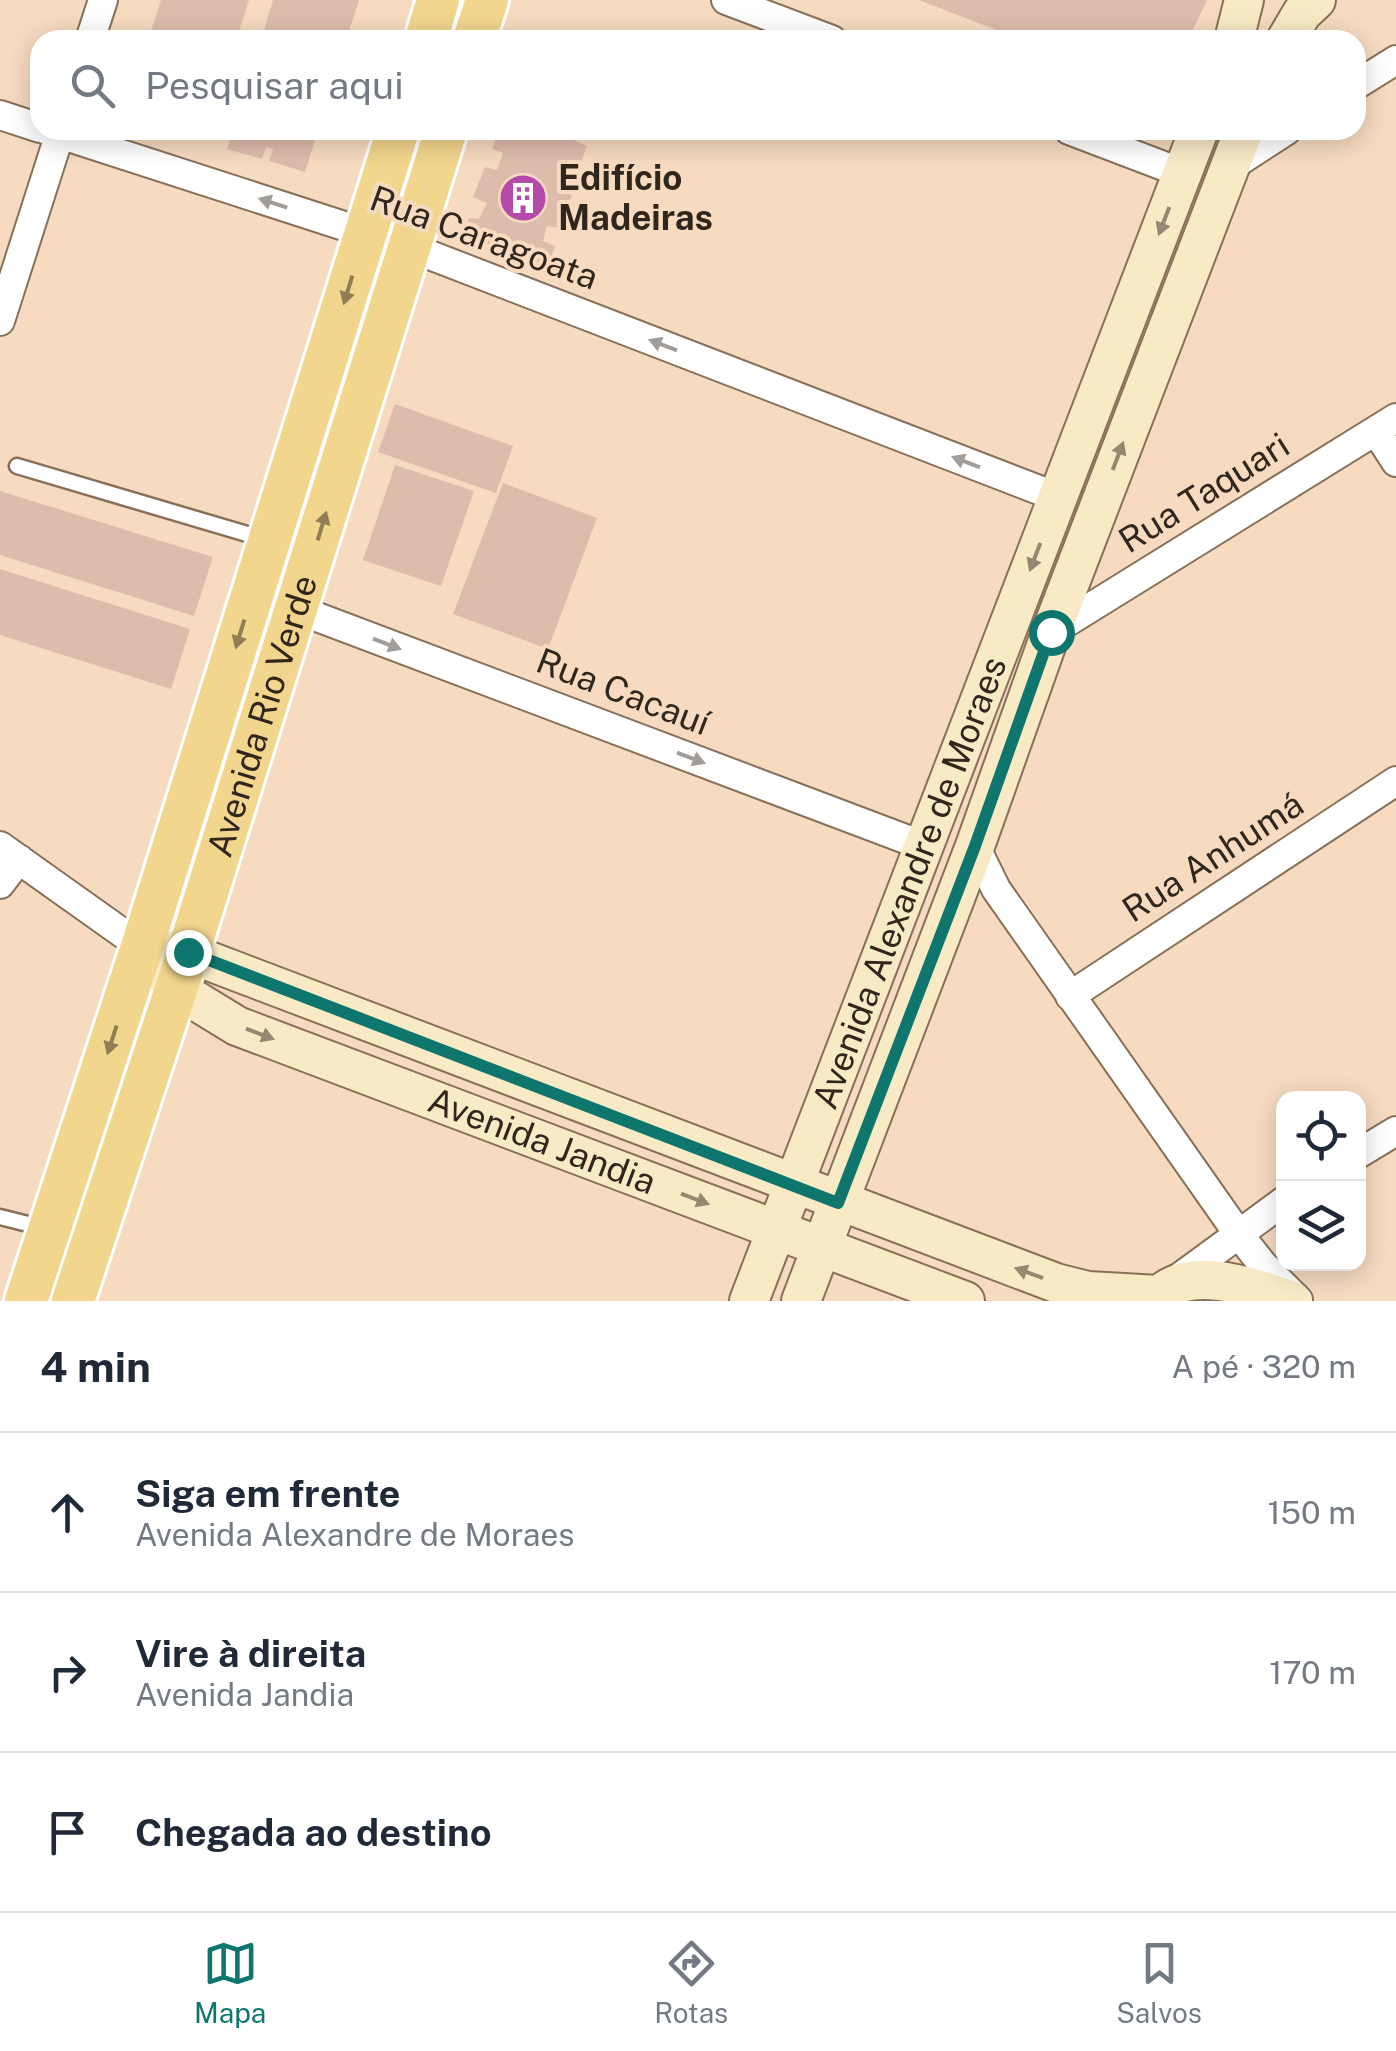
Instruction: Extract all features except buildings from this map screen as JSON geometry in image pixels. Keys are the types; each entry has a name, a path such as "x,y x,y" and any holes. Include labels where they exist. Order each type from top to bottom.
{"main road":[{"path":"429,30 438,0"},
{"path":"477,30 487,0"},
{"path":"1236,30 1244,0"},
{"path":"1292,30 1316,0"},
{"name":"Avenida Rio Verde","path":"26,1301 142,947 395,140"},
{"name":"Avenida Rio Verde","path":"74,1301 443,140"},
{"name":"Avenida Alexandre de Moraes","path":"749,1301 1195,140"},
{"name":"Avenida Alexandre de Moraes","path":"800,1301 1240,140"},
{"name":"Avenida Jandia","path":"142,947 181,970 793,1185 1056,1283 1088,1291 1161,1294 1214,1280 1295,1301"},
{"name":"Avenida Jandia","path":"181,970 237,1026 966,1301"}],"street":[{"path":"93,30 102,0"},
{"path":"726,0 806,30"},
{"path":"1366,80 1396,60"},
{"name":"Rua Caragoata","path":"0,115 30,124"},
{"path":"0,321 49,140"},
{"name":"Rua Caragoata","path":"82,140 409,247 1058,497"},
{"path":"1096,140 1182,173"},
{"path":"1230,167 1272,140"},
{"path":"1386,424 1396,462"},
{"name":"Rua Taquari","path":"1051,632 1386,424"},
{"name":"Rua Cacauí","path":"296,609 924,846"},
{"name":"Rua Anhumá","path":"1070,996 1396,781"},
{"path":"975,846 996,888 1070,996 1238,1232 1295,1301"},
{"path":"0,884 9,852"},
{"name":"Avenida Jandia","path":"9,852 142,947"},
{"path":"1366,1149 1396,1131"},
{"path":"1161,1294 1276,1206"}],"lane":[{"path":"17,466 270,540"},
{"path":"0,1217 50,1230"}],"place":[{"name":"Edifício Madeiras","path":"523,198"}],"route":[{"path":"188,952 838,1203 975,846 1051,632"}]}
